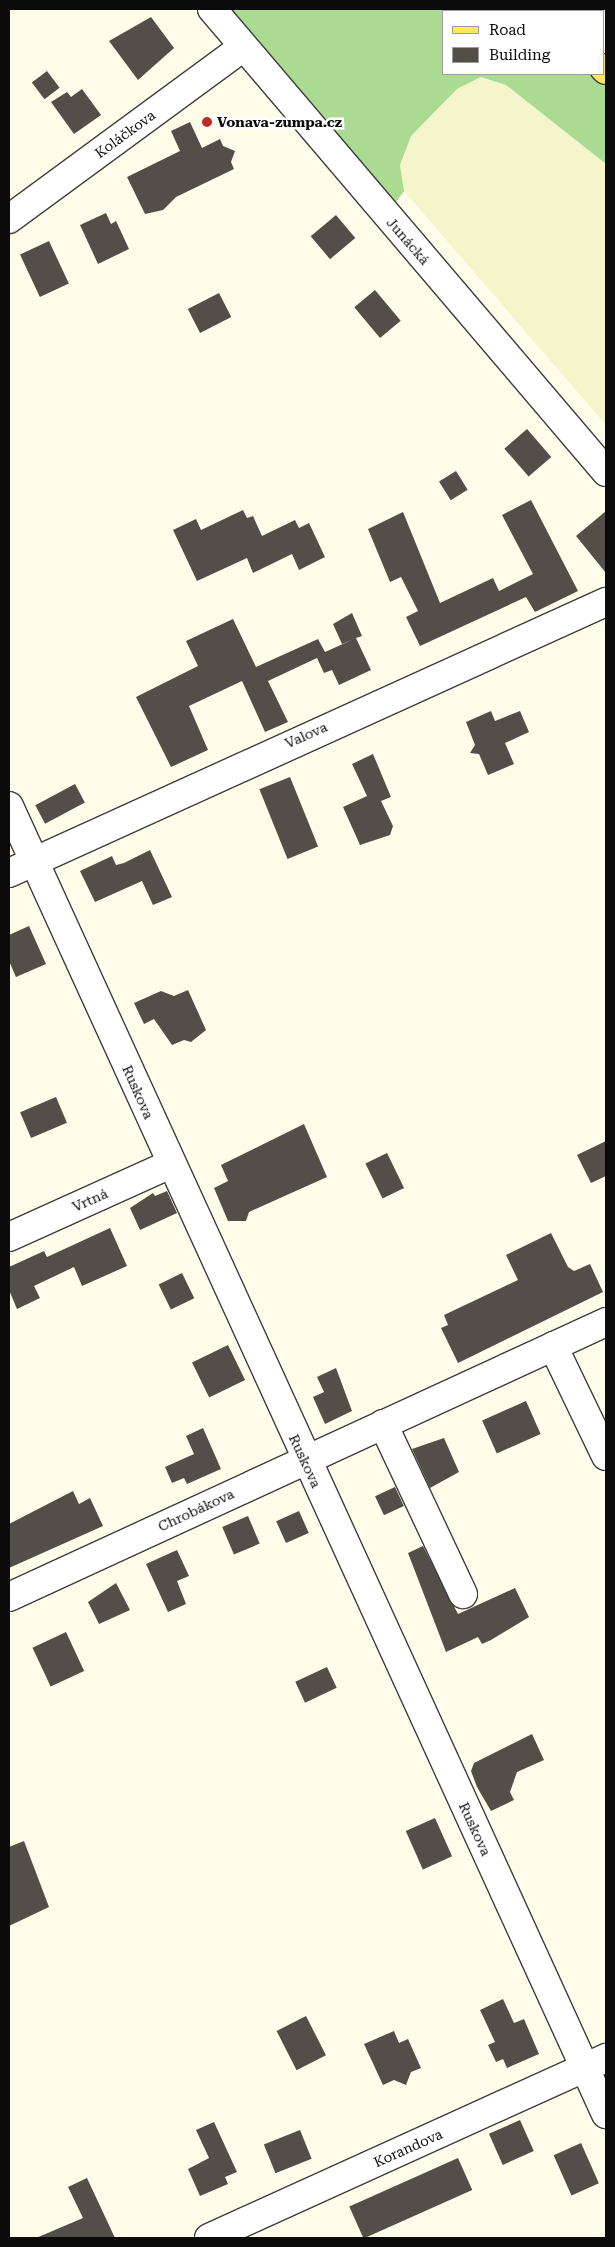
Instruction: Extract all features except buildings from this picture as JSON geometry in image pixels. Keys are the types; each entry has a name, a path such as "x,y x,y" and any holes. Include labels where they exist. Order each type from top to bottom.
{"street":[{"name":"Junácká","path":"212,9 242,48 606,472"},
{"name":"Koláčkova","path":"9,219 242,48"},
{"name":"Valova","path":"9,873 606,602"},
{"name":"Ruskova","path":"9,806 305,1460 596,2063 606,2114"},
{"name":"Vrtná","path":"9,1237 171,1164"},
{"name":"Chrobákova","path":"9,1597 606,1322"},
{"path":"553,1346 606,1456"},
{"path":"383,1424 463,1594"},
{"name":"Korandova","path":"209,2238 596,2063"}],"green space":[{"path":"212,9 545,9 546,10 442,10 442,75 605,75 606,66 606,164 506,85 481,77 457,89 411,136 400,165 404,191 386,216"},
{"path":"481,77 506,85 606,164 606,425 404,191 400,165 411,136 457,89"}],"place":[{"name":"Vonava-zumpa.cz","path":"207,122"}]}
